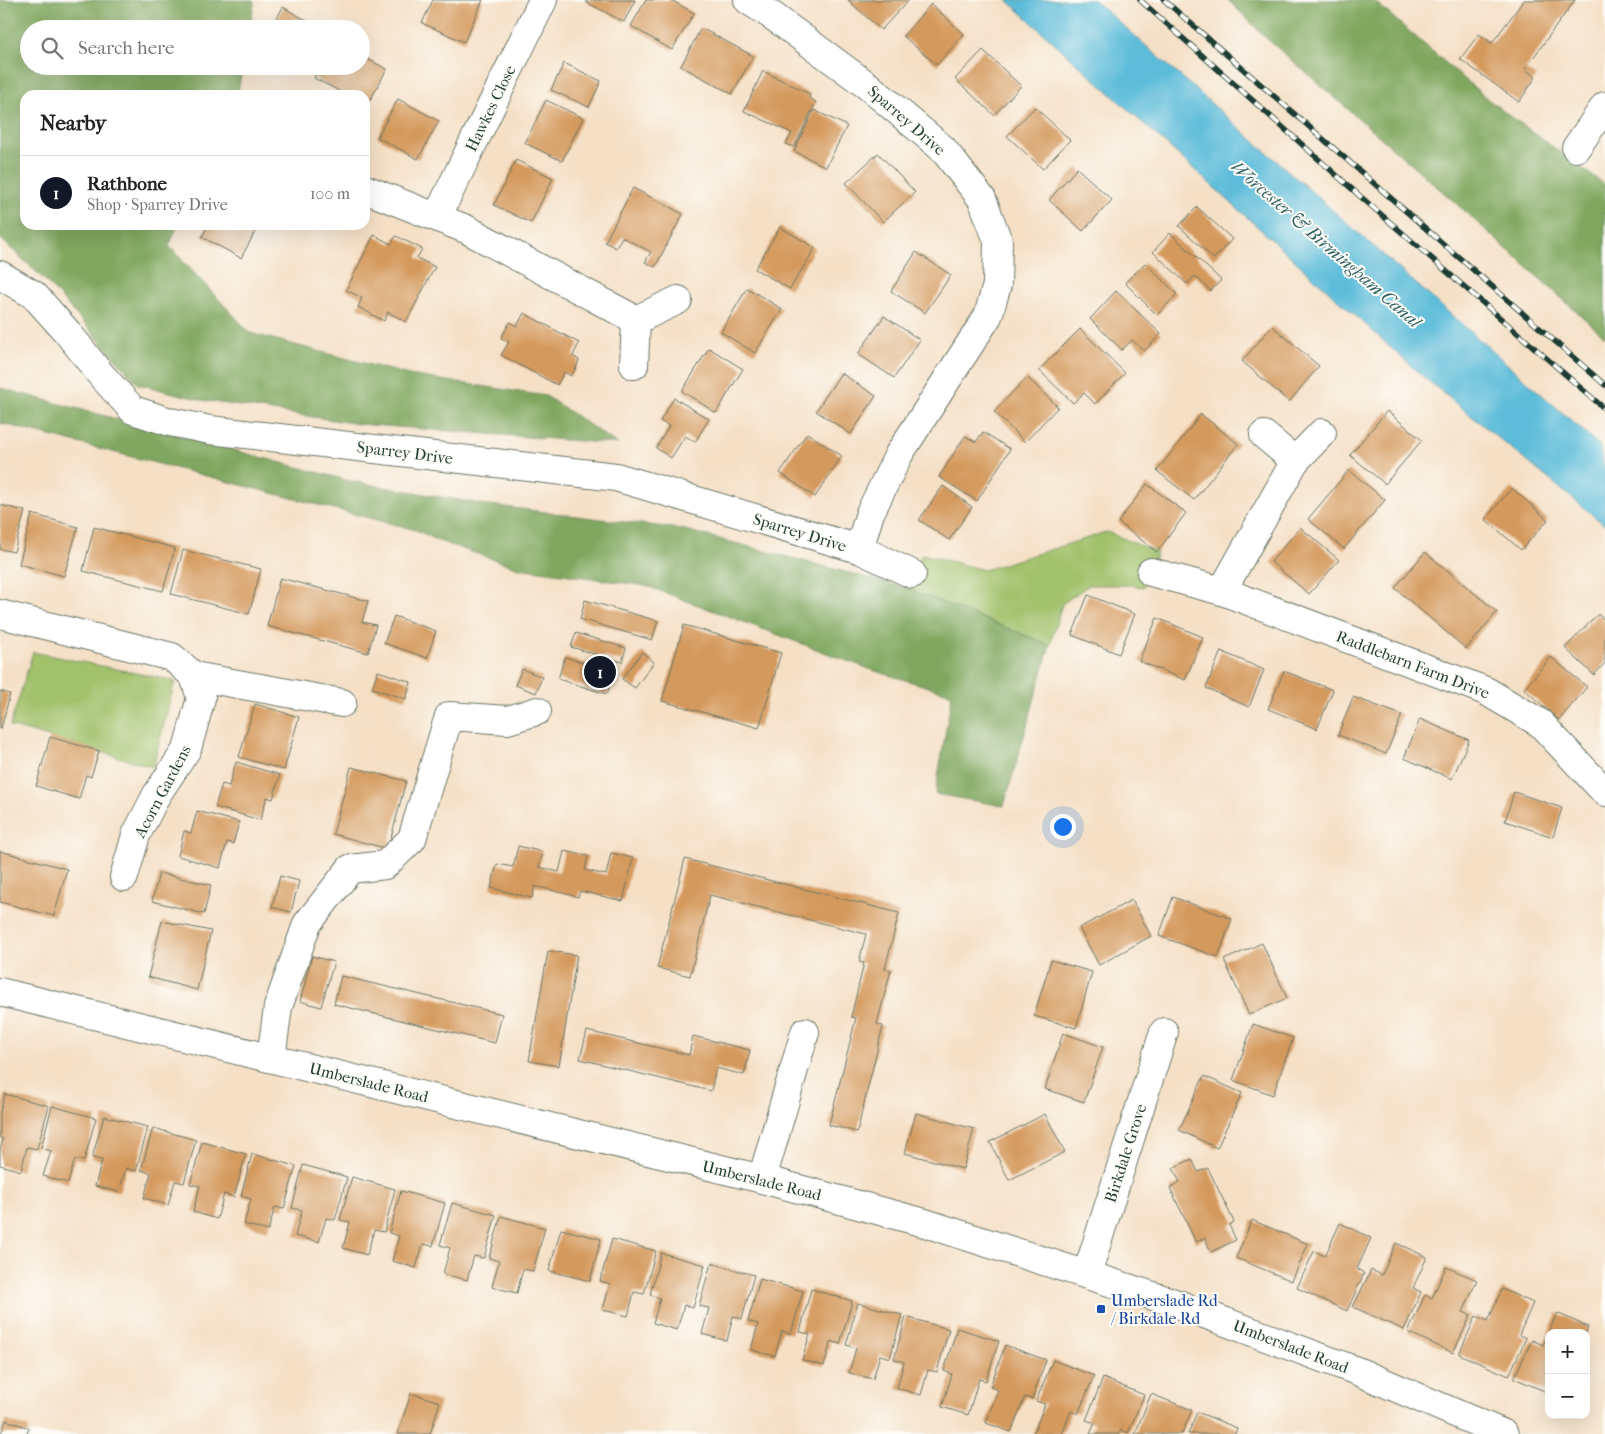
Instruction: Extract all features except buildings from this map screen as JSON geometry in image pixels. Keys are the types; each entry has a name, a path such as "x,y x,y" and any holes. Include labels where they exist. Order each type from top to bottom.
{"street":[{"name":"Hawkes Close","path":"437,217 543,0"},
{"name":"Sparrey Drive","path":"748,0 868,86 943,149 982,198 998,240 997,285 988,316 899,454 870,513 860,549"},
{"path":"1576,148 1605,106"},
{"path":"370,191 466,230 636,320"},
{"name":"Sparrey Drive","path":"0,275 34,295 133,410 170,422 210,430 616,477 860,549 912,574"},
{"path":"636,320 678,300"},
{"path":"634,365 636,320"},
{"path":"1222,591 1295,462 1322,433"},
{"path":"1264,435 1295,462"},
{"name":"Raddlebarn Farm Drive","path":"1151,572 1222,591 1486,690 1540,723 1605,792"},
{"path":"0,614 172,657 194,676 342,704"},
{"name":"Acorn Gardens","path":"124,877 136,835 157,794 187,749 200,698 194,676"},
{"path":"271,1058 278,1007 307,924 350,869 385,865 412,839 450,716 508,720 537,711"},
{"name":"Umberslade Road","path":"0,992 762,1179 925,1223 1175,1303 1357,1371 1504,1434"},
{"path":"762,1179 805,1032"},
{"name":"Birkdale Grove","path":"1087,1274 1164,1032"}],"green space":[{"path":"0,0 253,0 251,20 20,20 20,75 241,75 238,90 20,90 20,230 176,230 169,246 250,333 409,375 546,396 618,444 359,424 201,400 138,384 47,282 0,238"},
{"path":"1228,0 1373,0 1490,101 1605,185 1605,337 1442,191 1265,37"},
{"path":"0,388 350,481 481,504 681,529 903,587 1050,645 1004,806 935,794 952,694 872,670 647,586 519,568 439,541 416,530 0,423"},
{"path":"1107,532 1157,552 1143,587 1131,585 1089,585 1062,604 1050,645 903,587 922,554 984,570"},
{"path":"33,652 175,681 153,767 10,726"}],"water":[{"name":"Worcester & Birmingham Canal","path":"1007,0 1094,0 1599,445 1605,469 1605,525 1420,374"}],"railway":[{"path":"1140,0 1361,197 1605,409"},
{"path":"1164,0 1605,385"}],"place":[{"name":"Rathbone","path":"600,672"},
{"name":"Umberslade Rd / Birkdale Rd","path":"1101,1309"}]}
